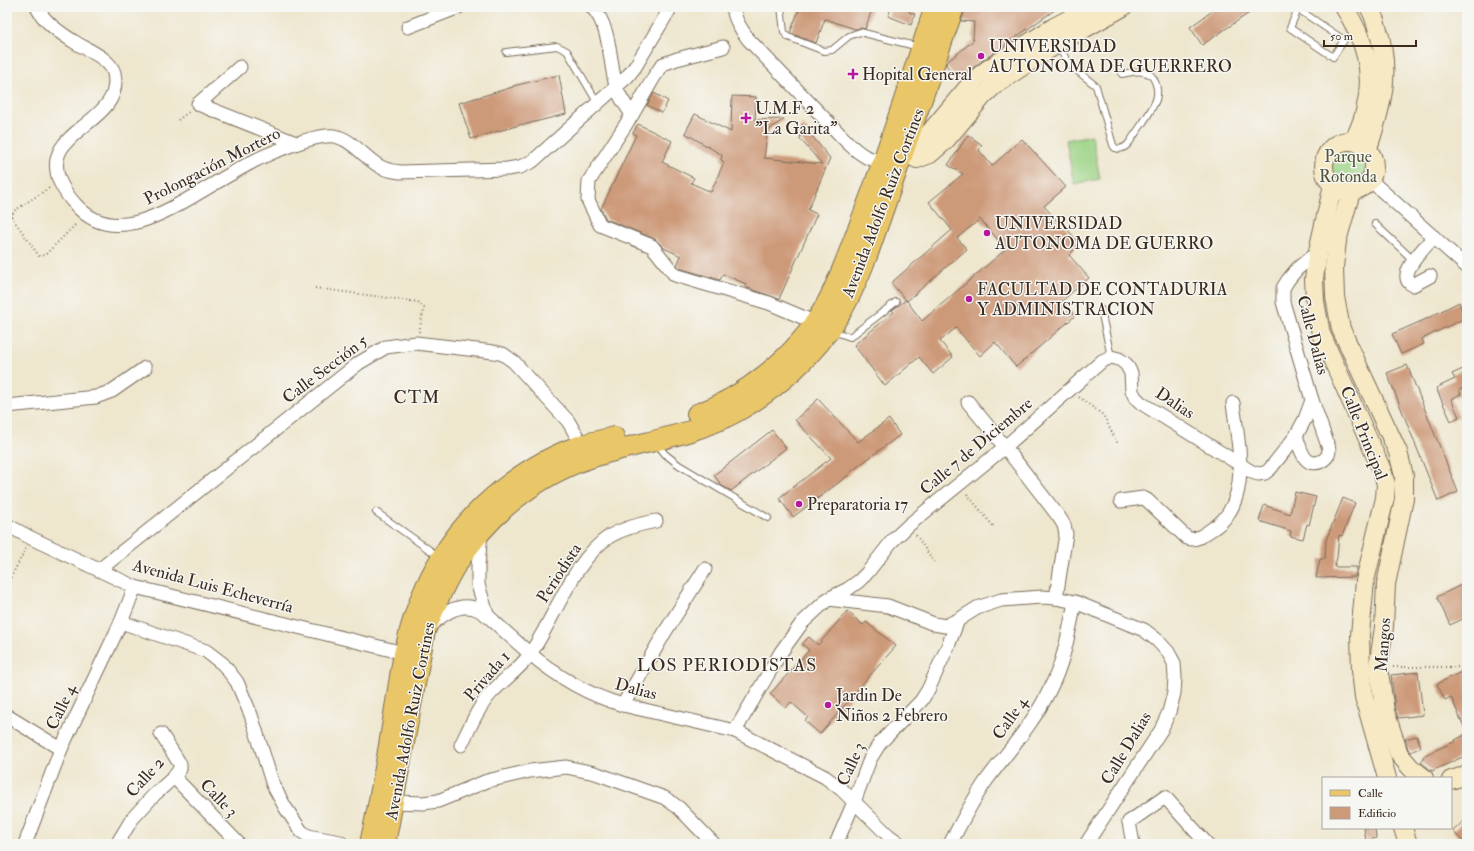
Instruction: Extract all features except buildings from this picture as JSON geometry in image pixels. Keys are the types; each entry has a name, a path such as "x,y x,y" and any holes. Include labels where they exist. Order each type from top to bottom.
{"main road":[{"name":"Avenida Adolfo Ruiz Cortines","path":"370,844 412,655 425,631 438,599 456,565 481,531 505,506 559,471 592,457 704,427 735,412 768,392 798,366 821,341 823,311 839,278 884,160 935,7"},
{"name":"Avenida Adolfo Ruiz Cortines","path":"385,844 393,802 412,655 406,643 418,605 441,558 470,520 498,493 528,471 560,454 582,445 683,420 710,410 744,391 774,368 804,337 840,315 852,292 867,256 954,7"}],"street":[{"path":"408,27 459,7"},
{"path":"592,7 599,15 606,35 616,87 632,115"},
{"name":"Prolongación Mortero","path":"41,9 58,30 72,41 104,60 114,72 115,87 112,99 105,109 67,139 60,152 56,166 60,181 68,196 85,215 105,223 122,224 142,222 163,214 258,159 296,143 326,136 338,136 378,166 387,170 400,172 507,169 520,167 533,161 597,102 627,77 635,67 671,7"},
{"path":"734,7 734,12 739,25 748,39 849,144 862,155 871,159 884,160 921,143 974,80 988,69 1054,27 1092,7"},
{"path":"904,152 917,159 930,154 945,141 983,96 997,83 1057,44 1123,7"},
{"path":"1344,7 1354,23 1364,46 1368,69 1368,86 1361,144"},
{"path":"1361,144 1377,121 1383,95 1385,66 1381,39 1370,7"},
{"path":"723,47 663,64 589,181 588,200 600,225 652,246 675,275 769,303 822,325"},
{"path":"240,67 198,104 296,143"},
{"path":"1342,141 1361,144 1373,157 1375,166 1373,176 1370,180 1360,189 1351,192 1336,189 1327,180 1323,169 1325,157 1332,147 1342,141"},
{"path":"1370,180 1467,267"},
{"name":"Calle Principal","path":"1333,185 1318,251 1314,279 1315,301 1321,334 1382,468 1386,484 1385,498 1365,581 1360,635 1361,671 1364,697 1376,744 1387,777"},
{"name":"Calle Principal","path":"1351,192 1338,238 1334,267 1335,297 1341,329 1398,452 1404,476 1404,499 1398,525"},
{"path":"1430,276 1413,285 1407,280 1407,274 1413,260 1434,237"},
{"name":"Calle Dalias","path":"1240,466 1258,474 1265,473 1296,436 1305,419 1312,400 1283,302 1283,288 1297,269 1318,251 1338,238"},
{"name":"Calle Sección 5","path":"99,570 359,363 386,348 416,343 503,354 514,362 568,421 582,445"},
{"name":"Calle 7 de Diciembre","path":"735,731 781,652 802,622 828,599 848,589 859,581 892,541 910,524 1005,447 1102,361 1111,357"},
{"name":"Dalias","path":"1111,357 1119,359 1126,364 1131,373 1132,391 1141,403 1240,466"},
{"path":"7,406 96,397 112,391 145,368"},
{"path":"1296,436 1305,458 1308,461 1312,463 1319,462 1324,460 1328,455 1329,450 1327,443 1312,400"},
{"path":"968,402 1005,447 1064,525 1066,534 1056,598"},
{"path":"1122,501 1143,498 1147,500 1187,538 1192,540 1215,528 1228,515 1237,498 1240,466 1232,403"},
{"name":"Periodista","path":"530,654 579,568 591,553 610,537 629,527 656,521"},
{"path":"1379,522 1398,525"},
{"name":"Avenida Luis Echeverría","path":"7,525 31,538 136,587 412,655"},
{"name":"Mangos","path":"1398,525 1386,584 1384,627 1378,667 1385,711 1399,754 1411,768 1423,777"},
{"path":"481,531 478,585 487,614"},
{"path":"623,705 665,632 705,570"},
{"name":"Calle 4","path":"24,844 61,749 136,587"},
{"path":"828,599 888,606 934,624 945,626 977,608 1001,600 1042,597 1075,602"},
{"name":"Calle Dalias","path":"1075,602 1144,630 1157,640 1168,652 1174,663 1175,677 1174,693 1169,712 1160,730 1086,844"},
{"name":"Calle 4","path":"950,844 971,804 1036,713 1050,689 1063,656 1075,602"},
{"name":"Dalias","path":"425,631 447,612 459,607 473,608 487,614 530,654 561,677 582,689 609,701 623,705 735,731 825,777 854,802 888,835 900,844"},
{"name":"Calle 3","path":"854,802 870,759 880,743 921,701 928,690 958,620"},
{"path":"121,622 206,651 223,664 236,682 248,708 273,785 285,807 301,831 308,836 340,842"},
{"name":"Privada 1","path":"461,745 479,710 491,693 530,654"},
{"path":"7,716 61,749"},
{"name":"Calle 2","path":"117,844 132,819 154,795 174,777 180,769 180,764 161,734"},
{"path":"393,802 422,803 438,800 487,781 530,771 566,767 595,773 665,798 679,808 714,844"},
{"path":"1452,780 1467,775"},
{"name":"Calle 3","path":"174,777 239,844"},
{"path":"1129,822 1166,798 1207,844"},
{"path":"836,844 854,802"},
{"path":"1110,809 1129,822 1133,844"},
{"path":"1403,829 1408,844"}],"lane":[{"path":"781,7 784,32 788,37 824,51 832,50 849,36 860,32 921,48"},
{"path":"1299,8 1344,40 1333,57 1290,28 1299,8"},
{"path":"1057,44 1070,65 1096,86 1113,145 1122,149 1129,143 1153,105 1157,95 1156,82 1148,73 1143,71 1122,74"},
{"path":"506,52 557,46 567,51 597,102"},
{"path":"1376,224 1413,260"},
{"path":"822,325 850,337 896,302"},
{"path":"1101,310 1111,357"},
{"path":"655,440 665,454 679,465 768,518"},
{"path":"376,512 441,558"}],"path":[{"path":"60,181 14,211 10,216 39,256 45,255 85,215"},
{"path":"315,288 418,302 424,308 416,343"},
{"path":"1070,390 1103,415 1118,444"},
{"path":"959,484 994,527"},
{"path":"910,524 934,562"},
{"path":"7,585 31,538"},
{"path":"1378,667 1467,667"}],"green space":[{"path":"1092,135 1100,179 1074,184 1066,140"},
{"name":"Parque Rotonda","path":"1348,146 1362,152 1368,166 1362,180 1348,186 1334,180 1328,166 1334,152"}],"place":[{"name":"UNIVERSIDAD AUTONOMA DE GUERRERO","path":"981,56"},
{"name":"Hopital General","path":"853,74"},
{"name":"U.M.F 2 \"La Garita\"","path":"746,118"},
{"name":"UNIVERSIDAD AUTONOMA DE GUERRO","path":"987,233"},
{"name":"FACULTAD DE CONTADURIA Y ADMINISTRACION","path":"969,299"},
{"name":"Preparatoria 17","path":"799,504"},
{"name":"Jardin De Niños 2 Febrero","path":"828,705"}],"district":[{"name":"CTM","path":"417,397"},
{"name":"LOS PERIODISTAS","path":"727,665"}]}
